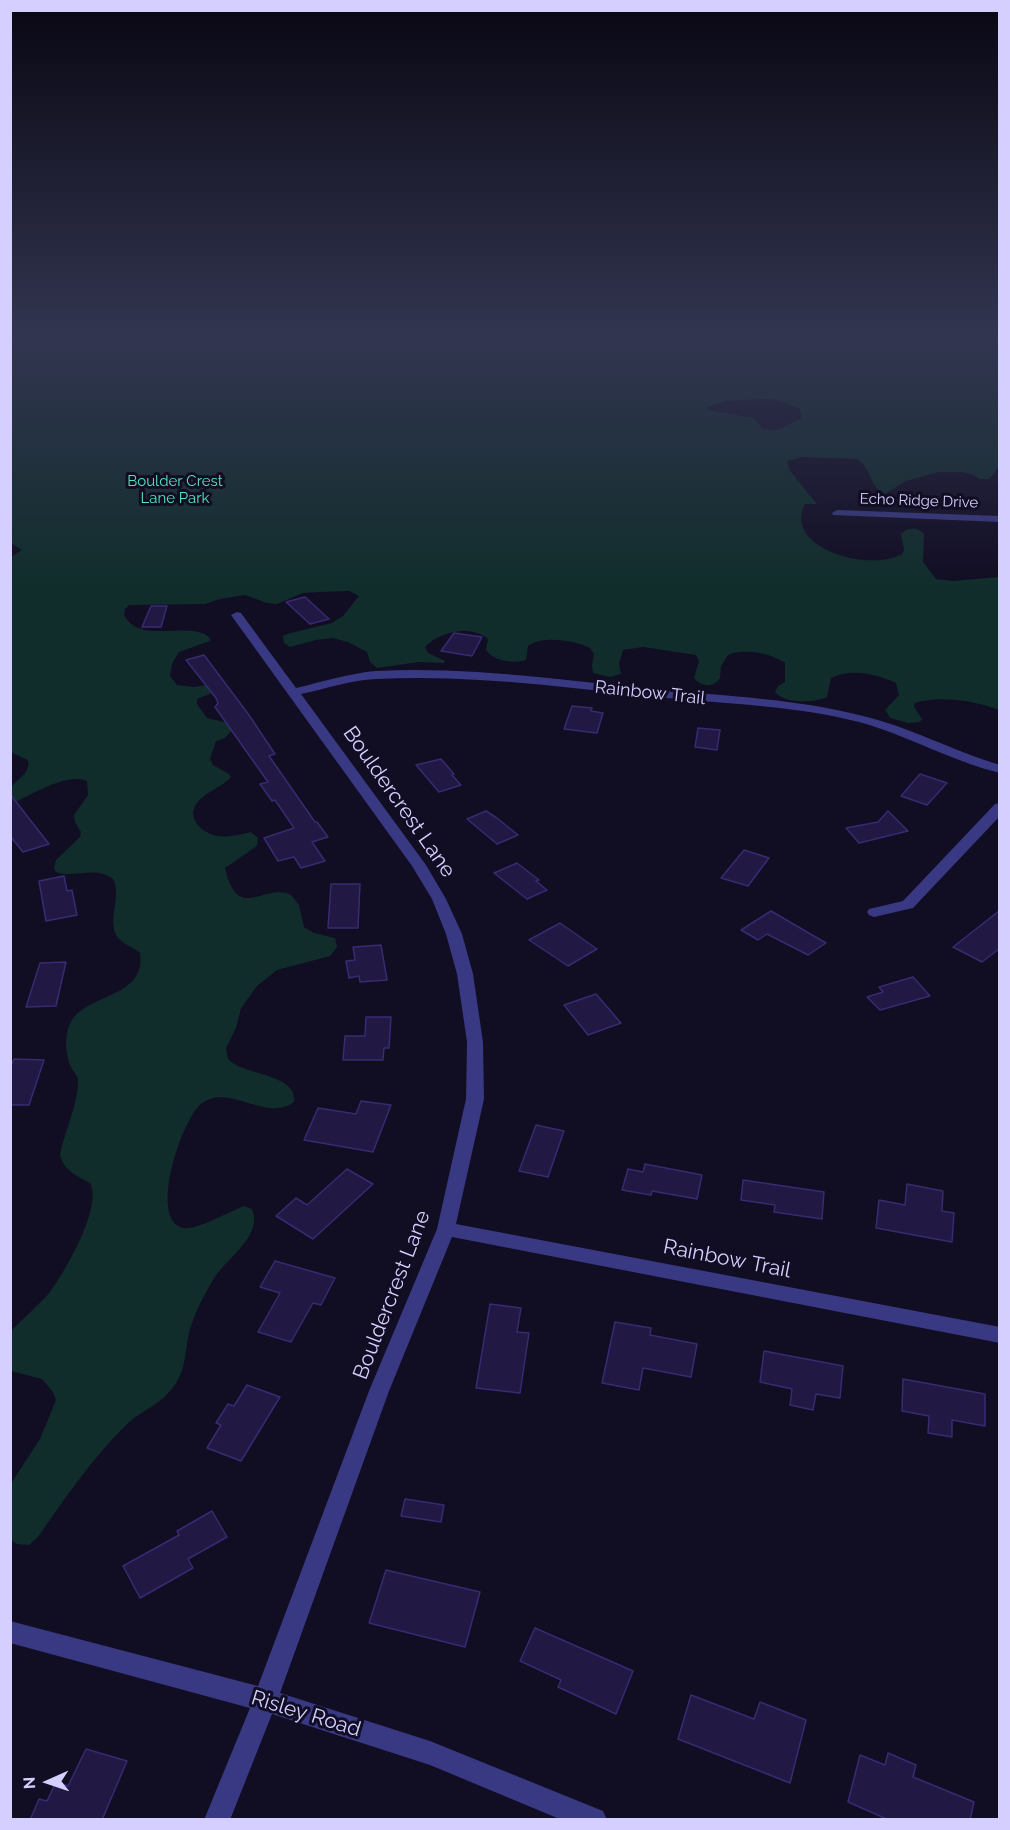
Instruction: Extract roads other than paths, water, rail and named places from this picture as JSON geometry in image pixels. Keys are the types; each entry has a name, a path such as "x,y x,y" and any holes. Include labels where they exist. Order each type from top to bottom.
{"street":[{"name":"Echo Ridge Drive","path":"837,513 999,519"},
{"name":"Bouldercrest Lane","path":"217,1820 265,1700 379,1391 446,1229 475,1099 475,1042 465,974 457,944 439,899 419,865 237,615"},
{"name":"Rainbow Trail","path":"292,692 374,675 435,675 522,680 799,707 861,719 908,734 963,758 999,770"},
{"path":"874,912 908,905 999,807"},
{"name":"Rainbow Trail","path":"446,1229 999,1335"},
{"name":"Risley Road","path":"10,1632 265,1700 430,1754 594,1820"}],"park label":[{"name":"Boulder Crest Lane Park","path":"175,490"}]}
